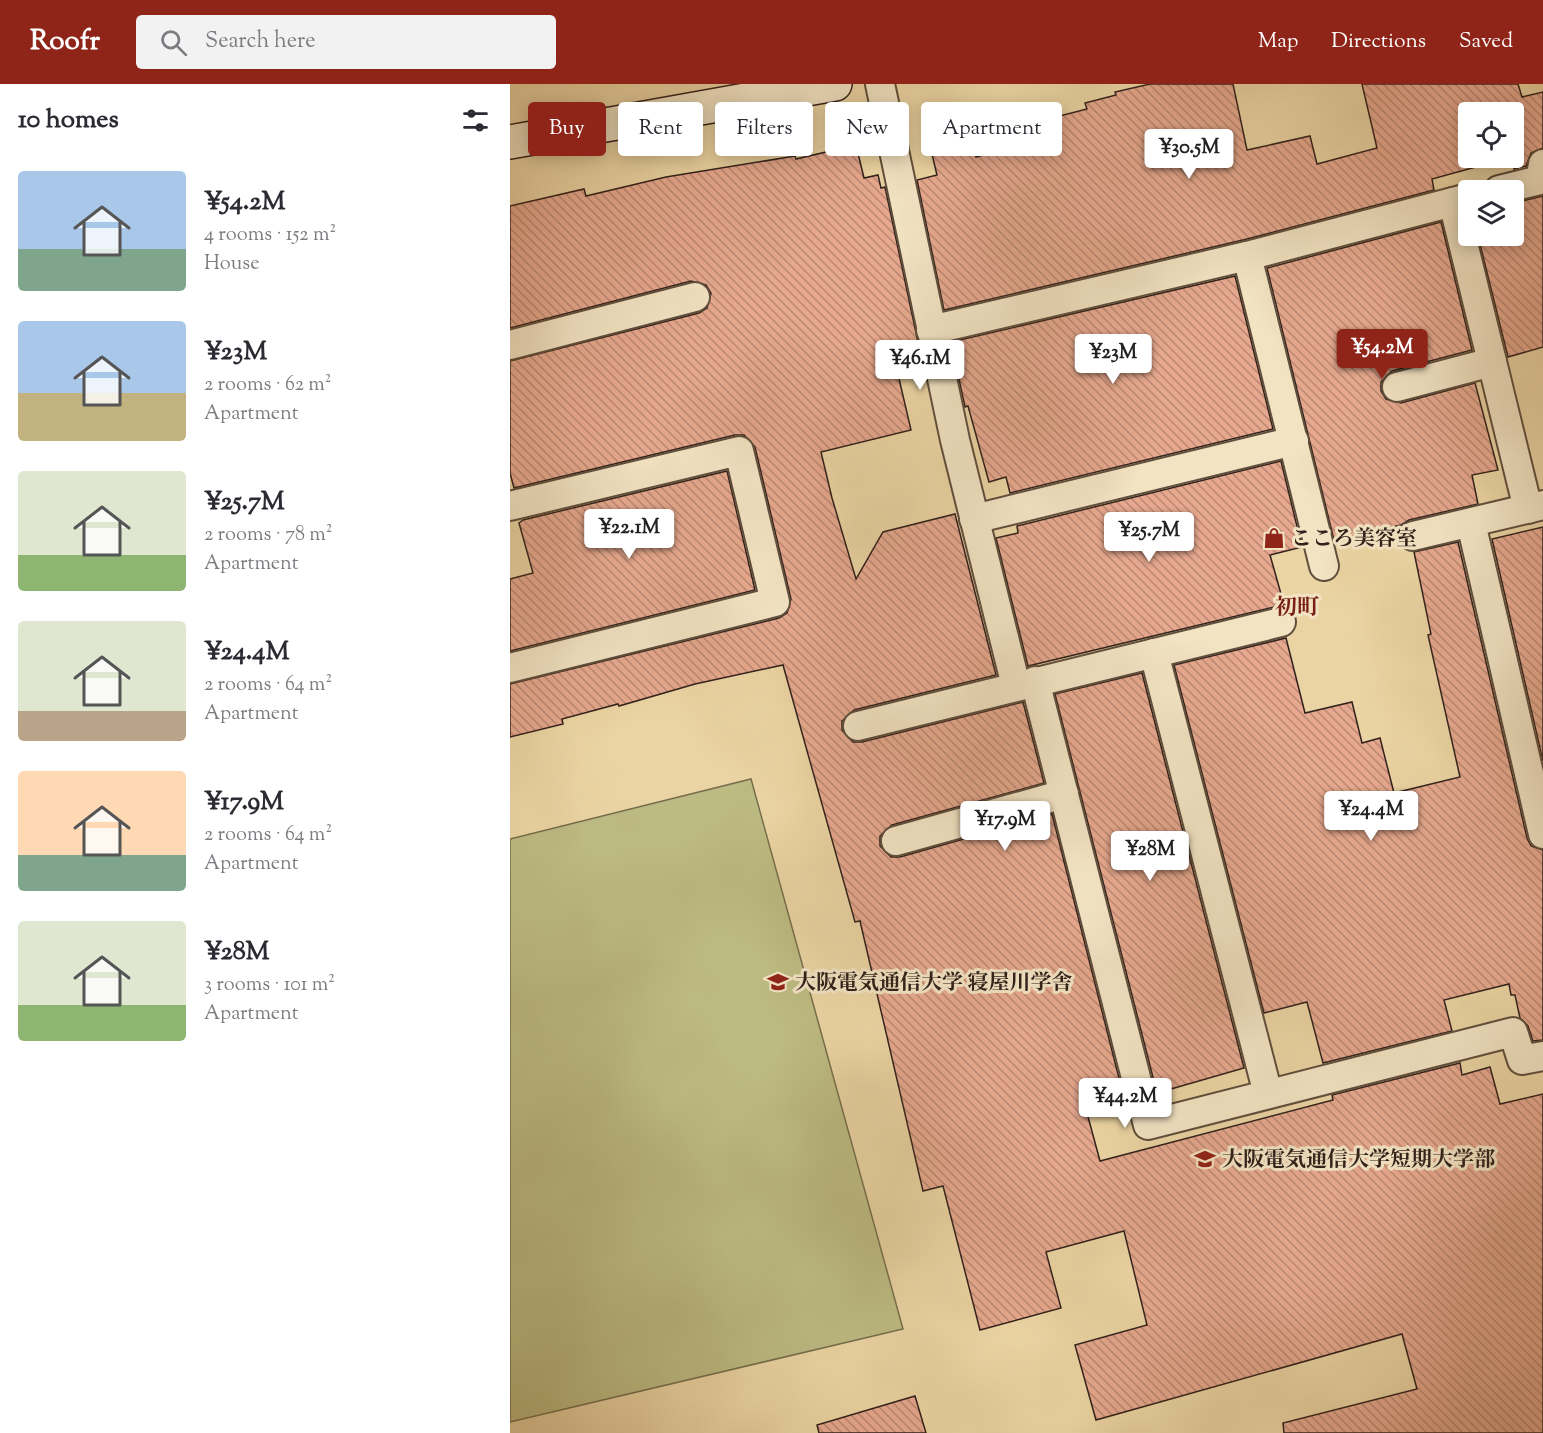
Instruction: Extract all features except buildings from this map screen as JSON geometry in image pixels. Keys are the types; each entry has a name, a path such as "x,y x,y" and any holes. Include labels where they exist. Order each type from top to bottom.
{"street":[{"path":"510,142 835,84"},
{"path":"880,84 931,330 974,519 1026,684 1064,794 1148,1125 1513,1032 1522,1060 1543,1056"},
{"path":"1524,184 1540,180 1543,165"},
{"path":"931,330 1247,256 1458,201"},
{"path":"1413,536 1536,507 1492,362 1470,246"},
{"path":"1247,256 1324,566"},
{"path":"510,345 695,297"},
{"path":"1397,387 1492,362"},
{"path":"974,519 1293,441"},
{"path":"510,506 739,451 776,602 510,668"},
{"path":"1471,523 1543,834"},
{"path":"858,726 1281,622"},
{"path":"1154,652 1268,1094"},
{"path":"896,841 1064,794"}],"shaded area":[{"path":"751,779 903,1329 510,1422 510,839"}],"place":[{"name":"こころ美容室","path":"1274,538"},
{"name":"大阪電気通信大学 寝屋川学舎","path":"778,982"},
{"name":"大阪電気通信大学短期大学部","path":"1205,1159"}],"district":[{"name":"初町","path":"1297,606"}]}
